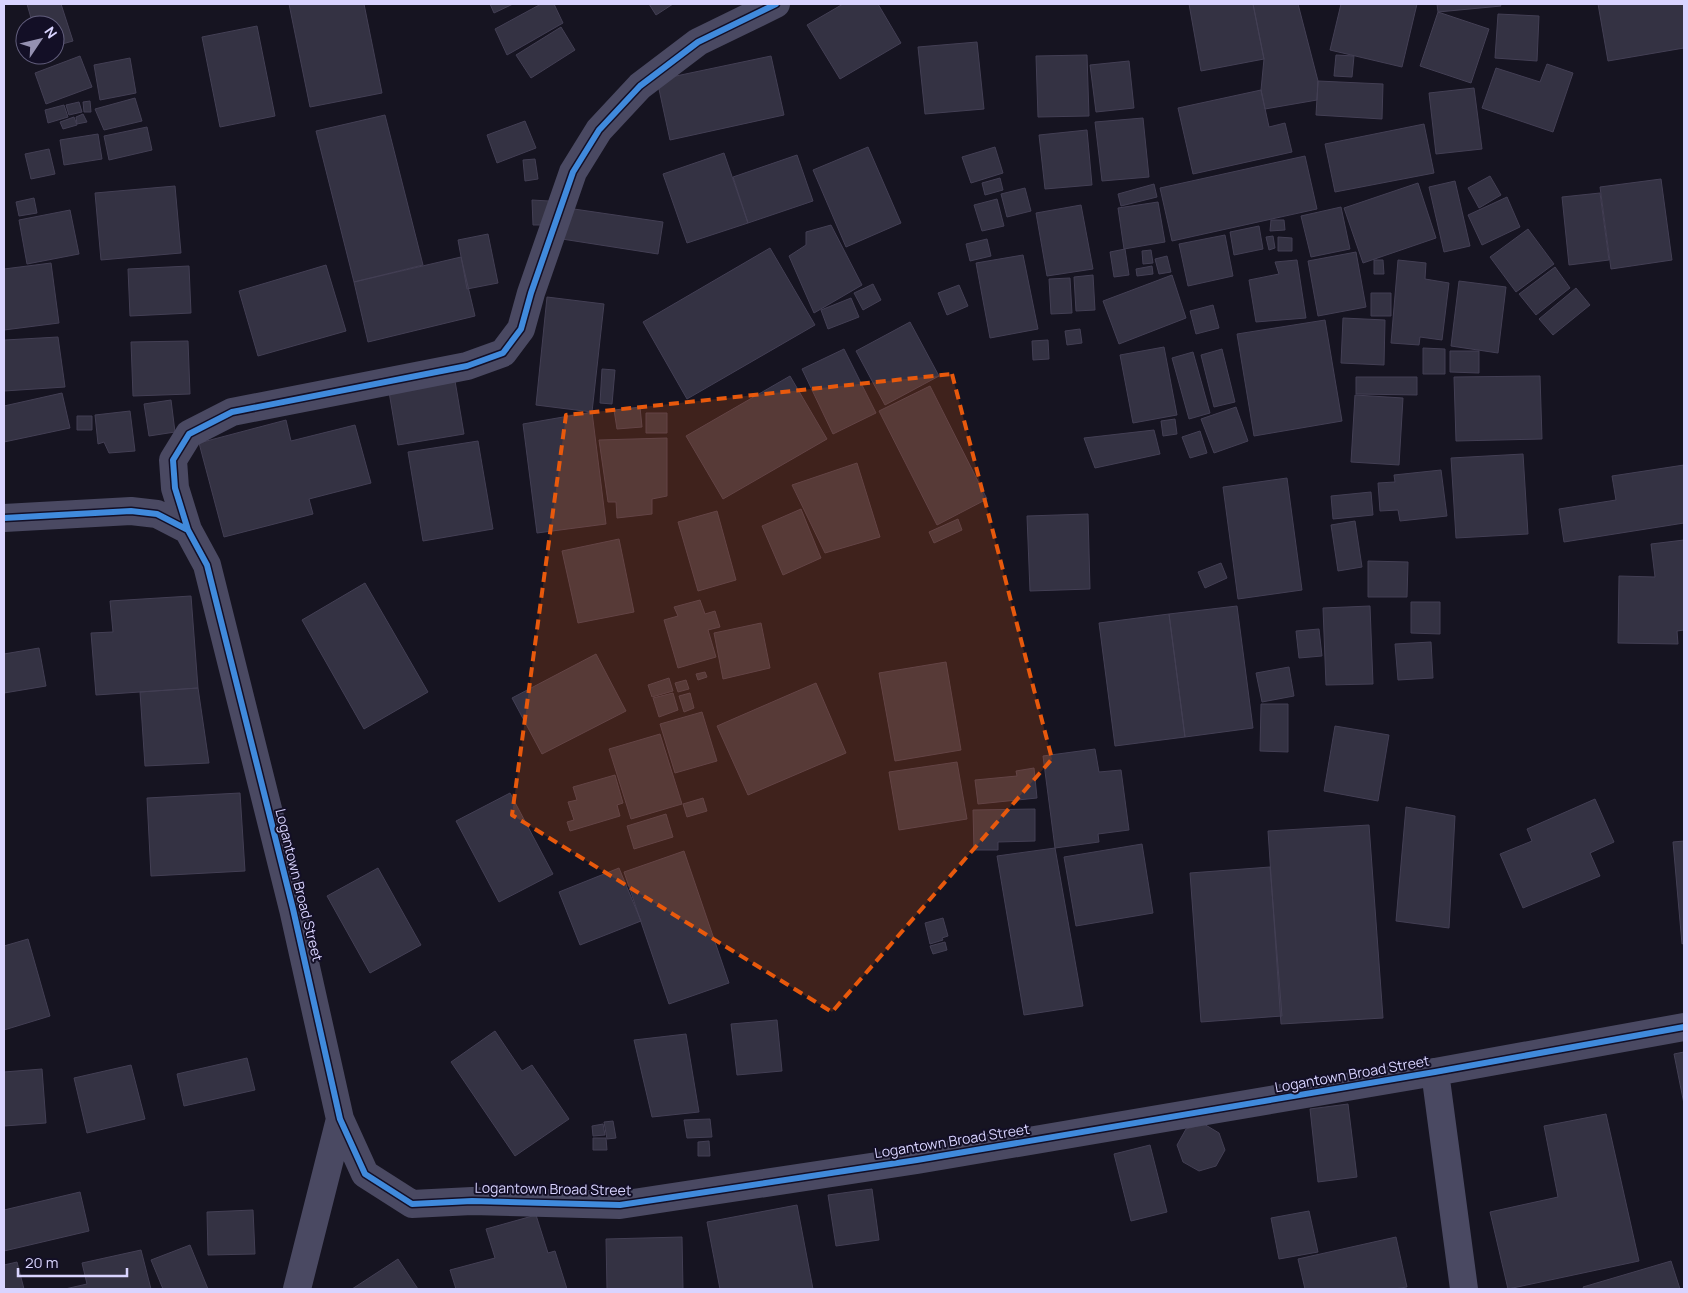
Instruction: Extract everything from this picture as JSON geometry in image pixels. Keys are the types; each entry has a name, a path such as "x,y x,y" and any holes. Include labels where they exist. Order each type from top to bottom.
{"street":[{"name":"Logantown Broad Street","path":"776,4 698,42 640,86 599,130 573,172 531,292 521,329 503,353 467,366 232,412 189,434 173,460 175,488 188,530 207,565 293,909 340,1119 365,1174 412,1204 472,1201 620,1205 917,1160 1684,1028"},
{"path":"4,518 131,511 157,514 188,530"},
{"path":"1434,1072 1464,1289"},
{"path":"297,1289 340,1119"}],"highlighted area":[{"path":"952,374 1052,759 832,1012 512,815 566,415"}],"building":[{"path":"27,4 61,4 65,15 30,15"},
{"path":"289,4 364,4 382,93 310,107"},
{"path":"490,4 513,4 494,13"},
{"path":"541,4 554,4 563,23 507,55 495,29"},
{"path":"649,4 673,4 656,15"},
{"path":"843,4 878,4 901,43 840,79 807,25"},
{"path":"1189,4 1253,4 1264,59 1201,71"},
{"path":"1253,4 1298,4 1318,81 1317,100 1265,109 1261,90 1264,59"},
{"path":"1341,4 1417,4 1402,67 1330,50"},
{"path":"1437,4 1500,4 1501,6 1438,12"},
{"path":"1598,4 1684,4 1684,48 1608,61"},
{"path":"1438,12 1489,29 1471,83 1420,66"},
{"path":"1498,14 1539,16 1537,61 1495,58"},
{"path":"65,16 73,41 65,43"},
{"path":"257,26 275,116 220,127 202,37"},
{"path":"561,27 575,50 531,78 516,55"},
{"path":"977,42 984,109 925,114 918,47"},
{"path":"1087,55 1089,116 1038,117 1036,56"},
{"path":"1336,55 1354,56 1352,77 1334,76"},
{"path":"80,56 92,87 46,104 35,73 56,65 65,65 65,62"},
{"path":"771,56 784,115 670,140 657,80"},
{"path":"130,58 136,93 100,100 94,65"},
{"path":"1129,61 1134,108 1096,112 1090,65"},
{"path":"1547,64 1573,73 1553,132 1482,108 1496,68 1540,82"},
{"path":"1318,81 1383,84 1382,119 1316,115"},
{"path":"1474,88 1482,149 1436,154 1429,93"},
{"path":"1261,90 1269,127 1285,123 1292,152 1193,174 1178,108"},
{"path":"135,98 142,121 104,130 95,109"},
{"path":"90,101 91,112 84,112 83,102"},
{"path":"79,102 82,112 69,115 66,105"},
{"path":"64,105 68,117 48,123 45,110"},
{"path":"83,114 87,122 77,124 76,117"},
{"path":"385,115 423,265 354,282 316,131"},
{"path":"74,117 77,125 63,129 60,122"},
{"path":"1143,118 1149,177 1102,181 1095,122"},
{"path":"525,121 536,148 497,163 487,135"},
{"path":"1424,124 1434,173 1335,192 1325,144"},
{"path":"147,127 152,150 109,160 104,136"},
{"path":"1087,130 1092,185 1045,189 1039,135"},
{"path":"98,134 102,159 64,165 60,140"},
{"path":"868,147 901,223 846,247 813,170"},
{"path":"995,147 1003,173 971,183 962,157"},
{"path":"49,149 55,174 31,179 25,154"},
{"path":"724,153 748,223 687,243 663,174"},
{"path":"797,155 813,201 748,223 733,177"},
{"path":"1305,156 1317,209 1172,241 1160,188"},
{"path":"535,159 538,179 525,181 523,160"},
{"path":"1490,176 1501,195 1479,208 1468,188"},
{"path":"1000,178 1003,190 985,195 982,183"},
{"path":"1661,179 1672,260 1611,269 1600,187"},
{"path":"1455,181 1470,246 1444,252 1429,187"},
{"path":"1418,183 1436,238 1363,263 1344,208"},
{"path":"1154,184 1157,197 1121,206 1118,194"},
{"path":"175,186 181,253 101,260 95,193"},
{"path":"1025,188 1031,211 1007,217 1001,194"},
{"path":"1600,193 1609,260 1569,265 1562,197"},
{"path":"1507,197 1520,227 1482,245 1468,215"},
{"path":"34,198 37,213 19,216 16,202"},
{"path":"997,199 1004,226 982,231 974,205"},
{"path":"532,200 549,201 549,225 533,225"},
{"path":"1158,202 1165,242 1124,249 1118,208"},
{"path":"1081,205 1093,269 1047,276 1036,213"},
{"path":"1341,207 1350,249 1311,257 1301,216"},
{"path":"567,208 663,222 658,254 562,239"},
{"path":"70,210 79,254 27,264 19,220"},
{"path":"1271,220 1284,220 1285,230 1270,231"},
{"path":"831,225 862,285 814,313 789,256 806,245 806,232"},
{"path":"1259,226 1263,249 1234,255 1230,232"},
{"path":"1528,229 1554,264 1516,292 1490,257"},
{"path":"488,234 498,283 467,289 458,240"},
{"path":"1225,235 1233,276 1188,286 1179,244"},
{"path":"1273,236 1275,248 1269,250 1266,237"},
{"path":"1278,237 1292,238 1292,251 1278,251"},
{"path":"987,239 991,256 970,261 966,244"},
{"path":"770,248 815,325 687,399 643,322"},
{"path":"1125,249 1129,275 1114,277 1110,252"},
{"path":"1151,250 1153,263 1143,264 1142,251"},
{"path":"1356,252 1366,307 1318,316 1308,261"},
{"path":"1023,255 1038,329 990,338 976,263"},
{"path":"1167,256 1171,272 1159,274 1155,259"},
{"path":"461,257 475,316 368,342 354,282"},
{"path":"1297,260 1306,318 1256,322 1249,280 1279,274 1275,262"},
{"path":"1374,260 1383,260 1384,274 1374,274"},
{"path":"1398,260 1426,263 1425,279 1449,283 1442,340 1420,337 1419,345 1391,343"},
{"path":"51,263 59,323 4,330 4,269"},
{"path":"326,265 346,331 258,356 239,291"},
{"path":"189,266 191,313 130,316 128,269"},
{"path":"1152,266 1153,274 1137,276 1136,269"},
{"path":"1555,267 1570,288 1536,315 1519,294"},
{"path":"1093,275 1095,310 1076,311 1074,277"},
{"path":"1172,275 1186,318 1119,344 1103,301"},
{"path":"1070,278 1072,313 1051,314 1049,279"},
{"path":"1459,281 1506,287 1498,353 1451,346"},
{"path":"873,284 881,300 863,310 854,293"},
{"path":"959,285 968,306 947,315 938,293"},
{"path":"1576,288 1590,305 1553,335 1539,319"},
{"path":"1371,293 1391,293 1391,316 1371,316"},
{"path":"547,297 604,304 592,412 536,405"},
{"path":"851,298 859,317 828,329 821,310"},
{"path":"1213,305 1219,328 1196,334 1190,311"},
{"path":"1343,318 1385,320 1384,365 1341,363"},
{"path":"1325,320 1342,421 1254,436 1237,334"},
{"path":"910,322 939,376 885,405 856,351"},
{"path":"1080,329 1082,343 1067,345 1065,331"},
{"path":"58,337 65,387 4,391 5,340"},
{"path":"1048,340 1049,359 1033,360 1032,341"},
{"path":"188,341 190,394 133,396 131,342"},
{"path":"1164,347 1177,415 1133,423 1120,355"},
{"path":"1423,348 1445,349 1445,374 1423,374"},
{"path":"844,349 876,413 833,434 802,369"},
{"path":"1222,349 1235,402 1214,407 1201,355"},
{"path":"1450,351 1479,351 1479,373 1450,372"},
{"path":"1193,352 1210,413 1189,419 1172,358"},
{"path":"602,369 615,370 612,404 600,403"},
{"path":"454,375 464,434 398,445 388,386"},
{"path":"790,376 827,439 723,499 686,436"},
{"path":"1540,376 1542,439 1456,441 1454,377"},
{"path":"1356,377 1417,377 1417,395 1356,394"},
{"path":"930,386 987,499 937,525 879,411"},
{"path":"62,393 70,428 4,442 4,406"},
{"path":"1355,395 1403,398 1399,465 1351,462"},
{"path":"171,400 175,432 149,436 144,404"},
{"path":"640,407 642,427 617,429 614,410"},
{"path":"1236,407 1248,441 1214,453 1201,419"},
{"path":"130,411 135,451 109,453 104,442 98,444 95,415"},
{"path":"592,412 606,524 537,533 523,424"},
{"path":"646,413 667,413 667,433 646,433"},
{"path":"77,416 92,416 92,430 77,430"},
{"path":"1175,419 1177,434 1163,436 1161,421"},
{"path":"286,420 291,441 355,425 371,483 309,499 313,514 224,537 199,443"},
{"path":"1154,430 1160,454 1095,468 1084,438"},
{"path":"1200,431 1207,453 1190,458 1182,437"},
{"path":"667,438 667,496 652,499 652,514 617,518 616,502 608,502 599,440"},
{"path":"478,441 493,529 423,541 408,452"},
{"path":"1523,454 1528,534 1456,538 1451,458"},
{"path":"857,463 880,537 825,553 792,485"},
{"path":"1684,465 1684,523 1564,542 1559,509 1616,500 1612,476"},
{"path":"1441,470 1447,516 1400,521 1398,510 1380,511 1378,483 1395,482 1394,475"},
{"path":"1287,478 1302,590 1238,599 1223,487"},
{"path":"1371,492 1373,515 1333,519 1331,496"},
{"path":"801,509 821,558 783,575 762,526"},
{"path":"717,511 736,580 698,591 678,522"},
{"path":"1088,514 1090,589 1030,591 1027,516"},
{"path":"958,519 962,530 934,543 929,532"},
{"path":"1355,521 1362,567 1338,571 1331,525"},
{"path":"619,539 634,612 578,623 562,551"},
{"path":"1684,540 1684,630 1677,631 1678,644 1618,643 1619,576 1655,577 1651,544"},
{"path":"1368,561 1408,562 1407,597 1368,597"},
{"path":"1221,563 1227,578 1205,588 1198,572"},
{"path":"365,583 428,692 364,729 302,620"},
{"path":"191,596 198,688 96,695 91,633 113,632 110,601"},
{"path":"700,600 705,614 715,611 720,627 708,630 716,657 678,668 664,620 678,616 674,607"},
{"path":"1411,602 1440,602 1440,634 1411,633"},
{"path":"1237,606 1253,728 1185,737 1169,614"},
{"path":"1370,606 1373,684 1326,685 1323,608"},
{"path":"1169,614 1185,737 1115,746 1099,623"},
{"path":"761,623 770,668 723,679 714,633"},
{"path":"1319,629 1322,656 1299,658 1296,631"},
{"path":"1431,642 1433,678 1398,680 1395,644"},
{"path":"39,648 46,686 4,693 4,654"},
{"path":"596,654 626,711 542,754 512,698"},
{"path":"946,662 961,750 895,761 879,673"},
{"path":"1289,667 1294,696 1262,702 1256,673"},
{"path":"705,672 707,677 698,680 696,674"},
{"path":"669,678 673,691 652,697 648,685"},
{"path":"686,680 689,689 678,692 675,683"},
{"path":"816,683 846,753 748,795 717,726"},
{"path":"198,688 209,763 145,766 140,692"},
{"path":"673,693 678,710 659,717 653,698"},
{"path":"690,693 694,708 684,712 679,696"},
{"path":"1261,704 1288,704 1288,752 1260,751"},
{"path":"702,712 717,761 675,773 660,724"},
{"path":"1335,726 1389,735 1378,801 1324,791"},
{"path":"660,734 682,804 631,819 609,749"},
{"path":"1095,749 1099,772 1121,770 1129,830 1098,834 1099,842 1055,848 1043,756"},
{"path":"957,762 967,819 899,830 889,772"},
{"path":"1034,768 1037,798 978,804 975,780 1017,776 1016,771"},
{"path":"615,775 623,803 617,805 620,816 570,831 567,822 574,820 568,802 577,800 573,787"},
{"path":"240,793 245,871 151,876 147,798"},
{"path":"510,793 553,874 499,902 456,821"},
{"path":"703,798 707,811 687,817 683,804"},
{"path":"1595,799 1614,842 1590,853 1600,876 1523,908 1500,854 1532,841 1527,829"},
{"path":"1406,807 1455,816 1449,928 1396,921"},
{"path":"1035,809 1035,841 998,842 998,850 974,850 973,810"},
{"path":"666,814 673,837 634,849 627,826"},
{"path":"1369,825 1383,1018 1281,1024 1268,831"},
{"path":"1684,841 1684,943 1682,944 1673,842"},
{"path":"1142,844 1153,913 1076,926 1064,857"},
{"path":"1055,848 1083,1006 1024,1015 997,856"},
{"path":"684,851 729,983 669,1004 624,872"},
{"path":"1270,867 1282,1016 1201,1022 1190,873"},
{"path":"378,868 421,945 370,973 327,896"},
{"path":"619,868 641,921 580,945 559,892"},
{"path":"943,918 948,936 942,938 943,940 930,944 925,923"},
{"path":"28,939 50,1016 4,1030 4,946"},
{"path":"945,942 947,950 933,954 930,946"},
{"path":"777,1020 782,1071 737,1075 731,1024"},
{"path":"495,1031 522,1071 532,1065 569,1119 515,1156 451,1062"},
{"path":"686,1034 699,1112 652,1117 634,1040"},
{"path":"1684,1052 1684,1104 1674,1054"},
{"path":"247,1058 255,1090 184,1106 177,1074"},
{"path":"131,1065 145,1119 87,1133 74,1078"},
{"path":"42,1069 46,1123 4,1126 4,1072"},
{"path":"1348,1104 1357,1177 1318,1182 1310,1109"},
{"path":"1606,1114 1639,1261 1508,1289 1490,1212 1558,1197 1544,1126"},
{"path":"710,1119 712,1137 687,1138 684,1120"},
{"path":"613,1121 616,1138 607,1139 604,1122"},
{"path":"603,1124 605,1135 593,1136 592,1126"},
{"path":"1204,1124 1219,1133 1225,1150 1216,1166 1199,1171 1183,1162 1177,1145 1186,1129"},
{"path":"593,1138 606,1138 607,1150 593,1150"},
{"path":"709,1141 710,1156 698,1156 698,1142"},
{"path":"1150,1145 1167,1212 1131,1221 1114,1154"},
{"path":"872,1189 879,1240 836,1246 828,1195"},
{"path":"80,1192 89,1231 4,1251 4,1210"},
{"path":"797,1205 813,1289 720,1289 707,1222"},
{"path":"253,1210 255,1254 208,1255 207,1212"},
{"path":"1309,1211 1318,1252 1279,1259 1271,1218"},
{"path":"536,1215 548,1253 555,1251 567,1289 456,1289 450,1270 495,1258 486,1229"},
{"path":"682,1237 683,1289 607,1289 606,1239"},
{"path":"1396,1237 1407,1287 1394,1289 1305,1289 1298,1259"},
{"path":"190,1245 208,1289 163,1289 151,1260"},
{"path":"141,1250 151,1289 65,1289 87,1284 82,1263"},
{"path":"398,1259 418,1289 352,1289"},
{"path":"1671,1261 1680,1289 1584,1289 1583,1287"},
{"path":"17,1262 24,1289 4,1289 4,1265"}],"cycle path":[{"path":"188,530 175,488 173,460 189,434 232,412 467,366 503,353 521,329 531,293 573,172 599,130 640,86 698,42 776,4"},
{"path":"4,518 131,511 157,514 188,530 207,565 293,909 340,1119 365,1174 412,1204 472,1201 620,1205 917,1160 1435,1072 1684,1027"}]}
